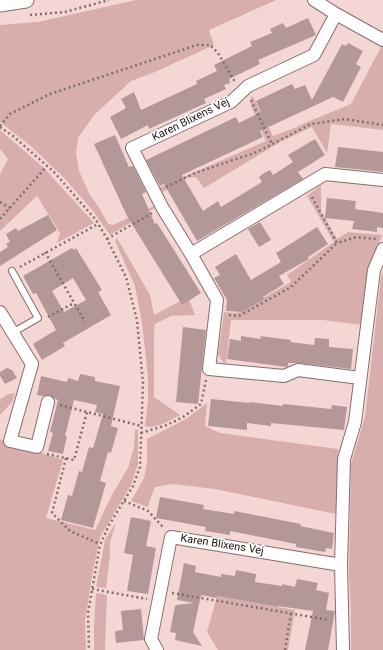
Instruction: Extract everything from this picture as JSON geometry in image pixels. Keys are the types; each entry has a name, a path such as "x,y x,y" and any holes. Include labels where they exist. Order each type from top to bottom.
{"street":[{"path":"0,4 26,0"},
{"path":"314,0 383,40"},
{"name":"Karen Blixens Vej","path":"209,369 217,300 162,207 132,148 231,102 243,91 314,55 336,14"},
{"path":"191,254 325,174 383,180"},
{"path":"343,650 341,565 344,459 355,422 374,270 383,249"},
{"path":"0,312 32,364 10,441 37,447 48,402"},
{"path":"209,369 284,376 298,370 360,378"},
{"name":"Karen Blixens Vej","path":"157,650 151,639 171,537 341,565"}],"lane":[{"path":"12,271 38,318 12,333"}],"path":[{"path":"29,15 65,12 109,0"},
{"path":"89,650 88,613 100,544 109,525 133,486 140,467 143,383 137,320 126,277 98,224 47,166 0,126 10,114 50,94 196,45 210,45 218,53 243,91 272,144"},
{"path":"154,192 195,173 257,152 311,124 345,118 383,125"},
{"path":"0,220 47,166"},
{"path":"306,186 337,243"},
{"path":"0,202 10,208"},
{"path":"107,239 162,207"},
{"path":"12,271 98,224"},
{"path":"215,314 239,316 291,287 337,243 357,237 383,239"},
{"path":"45,252 85,322"},
{"path":"38,318 45,318 74,303"},
{"path":"141,433 167,425 183,417 201,404 209,369"},
{"path":"48,402 141,426"},
{"path":"37,447 46,454 74,460 87,412"},
{"path":"66,458 52,513 70,531 100,544"},
{"path":"124,501 148,511 171,537"},
{"path":"92,589 159,595 291,613 342,622"},
{"path":"285,650 291,613"}],"shaded area":[{"path":"136,0 276,0 209,30 214,45 155,72 131,81 94,115 78,138 76,153 79,171 89,193 108,224 113,225 154,206 155,208 110,235 93,211 65,179 32,147 0,122 0,25 38,22"},
{"path":"382,45 383,130 331,124 327,153 312,127 282,141 204,188 196,177 187,178 161,193 158,188 266,141 250,103 252,95 273,136 351,104"},
{"path":"0,130 44,168 94,223 57,243 60,233 37,196 0,231 0,174 8,159 0,149"},
{"path":"321,185 321,211 337,239 348,232 382,235 369,270 362,325 323,320 231,320 226,363 223,362 218,354 224,312 237,313 291,282 287,275 334,242 307,196"},
{"path":"117,238 150,295 154,315 188,297 195,315 171,316 155,324 154,397 180,415 163,424 151,427 145,426 148,400 148,378 142,323 135,286 115,241"},
{"path":"383,271 383,650 351,650 349,573 351,464 365,417 381,277"},
{"path":"15,393 12,402 0,415 0,399 9,394"},
{"path":"207,403 205,426 220,433 338,449 339,485 336,514 215,489 173,484 155,487 148,507 131,501 144,478 147,463 147,439 186,419"},
{"path":"135,429 138,430 138,464 131,485 100,537 85,621 86,650 0,650 0,439 63,460 46,518 95,530 113,493 128,468 134,447"},
{"path":"116,522 110,542 110,556 106,588 96,587 105,540"},
{"path":"96,593 107,595 105,650 94,650"},
{"path":"217,596 295,610 288,650 218,650 207,632"}],"building":[{"path":"308,18 316,35 258,60 260,64 229,79 230,83 224,85 226,89 204,99 206,103 149,129 148,125 121,139 110,117 126,108 121,99 134,92 141,110 197,84 196,81 217,71 214,65 252,46 250,42 272,33 270,29 283,23 286,28"},
{"path":"348,43 363,51 356,64 361,67 343,102 333,97 260,131 263,137 182,175 203,211 218,201 221,207 262,182 259,177 264,173 270,170 273,175 293,162 288,155 315,139 325,155 298,172 303,179 197,241 164,184 160,186 146,160 236,117 239,123 261,112 256,101 292,84 295,89 305,85 312,100 342,44 346,46"},
{"path":"115,135 129,167 133,166 146,192 142,194 155,224 157,223 201,293 182,305 127,216 94,144"},
{"path":"338,147 383,152 383,172 335,167"},
{"path":"327,198 356,201 355,209 383,213 383,228 377,227 377,232 352,229 354,221 325,218"},
{"path":"48,215 57,230 0,266 0,252 8,247 6,244 10,242 6,234 16,228 18,231"},
{"path":"260,222 271,240 259,247 248,229"},
{"path":"317,227 328,244 308,257 309,259 279,276 284,284 263,297 264,299 242,312 226,311 227,300 214,278 220,275 215,267 236,254 251,280 281,262 276,253"},
{"path":"72,248 74,250 76,248 102,290 98,292 111,315 63,343 65,346 42,360 33,344 56,330 36,293 33,294 23,276","holes":["73,278 86,300 64,312 52,291"]},
{"path":"183,327 206,330 198,404 176,402"},
{"path":"241,336 261,339 260,336 314,345 315,338 329,339 329,347 353,349 351,369 299,363 288,363 288,366 286,367 227,359 230,339 241,341"},
{"path":"7,368 12,370 17,378 5,384 0,376 0,372"},
{"path":"80,374 95,377 95,381 120,386 111,426 118,428 111,453 108,452 100,481 106,483 93,528 61,520 68,495 72,496 79,471 82,472 89,447 93,448 103,414 95,412 97,405 74,400 65,436 67,436 63,454 48,451 53,433 50,432 58,400 49,395 37,395 41,376 67,382 68,378 78,381"},
{"path":"211,399 331,409 332,405 347,407 344,430 271,423 271,426 247,423 247,430 208,426"},
{"path":"160,497 204,505 203,509 234,514 234,511 301,524 300,526 334,533 332,549 326,548 325,552 296,547 296,544 230,531 230,535 205,531 206,527 156,518"},
{"path":"131,517 151,521 146,546 156,548 148,594 127,591 133,555 124,553"},
{"path":"184,563 196,566 195,572 221,577 221,574 235,576 236,570 256,574 255,582 282,586 282,584 295,587 297,579 318,583 316,590 329,593 326,610 335,611 328,650 305,650 313,611 278,607 217,596 217,598 201,595 193,632 202,646 175,640 176,633 170,632 175,606 194,603 177,600"},
{"path":"141,609 144,640 116,643 115,631 123,630 121,611"}]}
